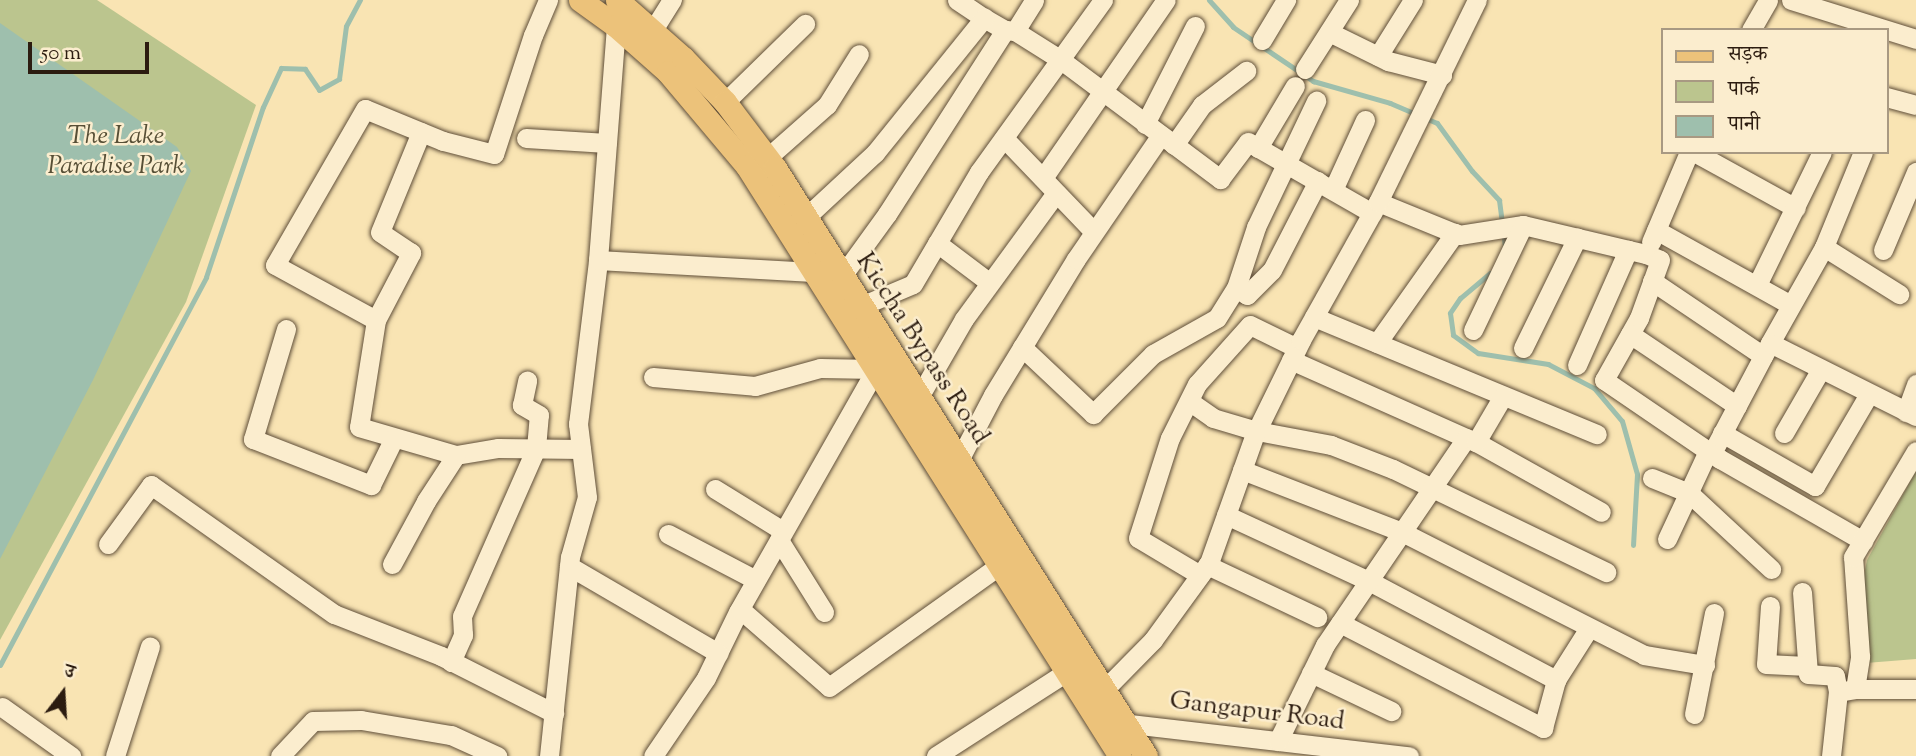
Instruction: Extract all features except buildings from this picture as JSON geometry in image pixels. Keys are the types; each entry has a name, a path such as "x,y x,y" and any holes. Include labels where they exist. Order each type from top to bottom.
{"main road":[{"path":"580,0 616,26 668,72 714,101 747,166 813,272 885,363 950,465 1000,565 1078,666"},
{"name":"Kiccha Bypass Road","path":"617,0 653,30 767,158 861,306 885,363 919,397 950,465 1078,666 1097,704 1127,723 1146,756"},
{"path":"1097,704 1120,756"}],"street":[{"path":"376,320 275,265 365,110 421,132 494,154 533,35 548,0"},
{"path":"653,30 672,0"},
{"path":"957,0 1060,60 1220,179 1248,142 1325,186 1376,207 1455,233 1519,225 1637,252 1660,260 1630,334 1604,380 1710,452 1863,541"},
{"path":"842,276 1034,0"},
{"path":"861,306 913,284 979,172 1103,0"},
{"path":"919,397 964,319 990,282 1049,185 1102,91 1166,0"},
{"path":"1262,40 1286,0"},
{"path":"1305,69 1349,0"},
{"path":"1378,56 1413,0"},
{"path":"1097,704 1153,640 1204,570 1257,431 1294,354 1376,207 1477,0"},
{"path":"1752,28 1768,0"},
{"path":"1791,0 1881,28"},
{"path":"805,218 875,153 984,18"},
{"path":"714,101 805,24"},
{"path":"549,756 569,566 587,497 578,424 598,260 616,26"},
{"path":"950,465 1094,232 1160,135 1195,26"},
{"path":"1888,30 1916,39"},
{"path":"1329,32 1378,56 1442,75"},
{"path":"767,158 827,106 859,54"},
{"path":"1160,135 1246,71"},
{"path":"1258,148 1295,86"},
{"path":"1888,98 1916,105"},
{"path":"1022,347 1093,414 1153,354 1217,318 1237,288 1256,227 1316,101"},
{"path":"1237,288 1247,295 1272,270 1365,120"},
{"path":"421,132 380,232 411,253 376,320 359,427 456,455 498,448 581,449"},
{"path":"526,138 607,143"},
{"path":"1004,138 1094,232"},
{"path":"1577,365 1637,252 1656,230 1690,154"},
{"path":"1695,154 1796,208"},
{"path":"1757,285 1821,154"},
{"path":"1667,539 1710,452 1824,247 1862,154"},
{"path":"1883,250 1916,172"},
{"path":"1473,330 1519,225"},
{"path":"1656,230 1791,305"},
{"path":"1377,344 1455,233"},
{"path":"1523,348 1577,238"},
{"path":"937,243 990,282"},
{"path":"1824,247 1899,294"},
{"path":"598,260 813,272"},
{"path":"1652,281 1767,350 1821,369 1911,414 1916,384"},
{"path":"1314,317 1597,434"},
{"path":"1317,617 1204,570 1138,538 1170,438 1189,401 1198,384 1250,325 1294,354 1471,440 1601,512"},
{"path":"286,329 253,439 372,485 394,438"},
{"path":"1630,334 1737,406"},
{"path":"653,377 755,386 820,368 885,363"},
{"path":"653,756 706,678 781,535 885,363"},
{"path":"1784,433 1821,369"},
{"path":"451,662 463,635 462,616 536,448 539,415 522,404 527,381"},
{"path":"1722,433 1815,486 1869,394"},
{"path":"1278,741 1311,673 1340,623 1433,487 1503,396"},
{"path":"1189,401 1213,418 1257,431 1331,444 1433,487 1606,572"},
{"path":"1831,756 1846,691 1860,656 1853,557 1916,451"},
{"path":"392,564 426,501 456,455"},
{"path":"1242,470 1402,532 1644,655 1705,665"},
{"path":"1652,478 1689,493 1771,569"},
{"path":"108,544 151,485 334,614 451,662 554,713"},
{"path":"715,489 781,535 824,612"},
{"path":"1226,515 1369,581 1556,680"},
{"path":"668,534 756,580"},
{"path":"740,609 829,687 1000,565"},
{"path":"569,566 718,653"},
{"path":"1802,592 1808,674 1835,676 1846,691"},
{"path":"1770,606 1766,664 1807,666"},
{"path":"1694,714 1714,613"},
{"path":"1340,623 1543,728 1556,680 1589,628"},
{"path":"115,756 150,646"},
{"path":"936,756 1078,666"},
{"path":"1311,673 1391,712"},
{"path":"1846,691 1916,689"},
{"name":"Gangapur Road","path":"1097,704 1127,723 1409,756"},
{"path":"2,707 71,756"},
{"path":"280,756 313,721 361,720 451,735 498,756"}],"green space":[{"name":"The Lake Paradise Park","path":"0,0 97,0 256,105 186,302 0,640"},
{"path":"1916,471 1916,659 1866,663 1864,575 1867,560"}],"water":[{"path":"0,23 177,147 191,171 93,380 0,559"}],"waterway":[{"path":"0,665 206,277 263,107 281,68 305,69 319,90 339,79 346,26 360,0"},
{"path":"1209,0 1233,27 1313,81 1390,103 1437,123 1472,171 1499,200 1505,246"},
{"path":"1490,273 1460,298 1450,313 1453,335 1478,353 1548,364 1594,388 1622,421 1637,474 1633,545"}]}
